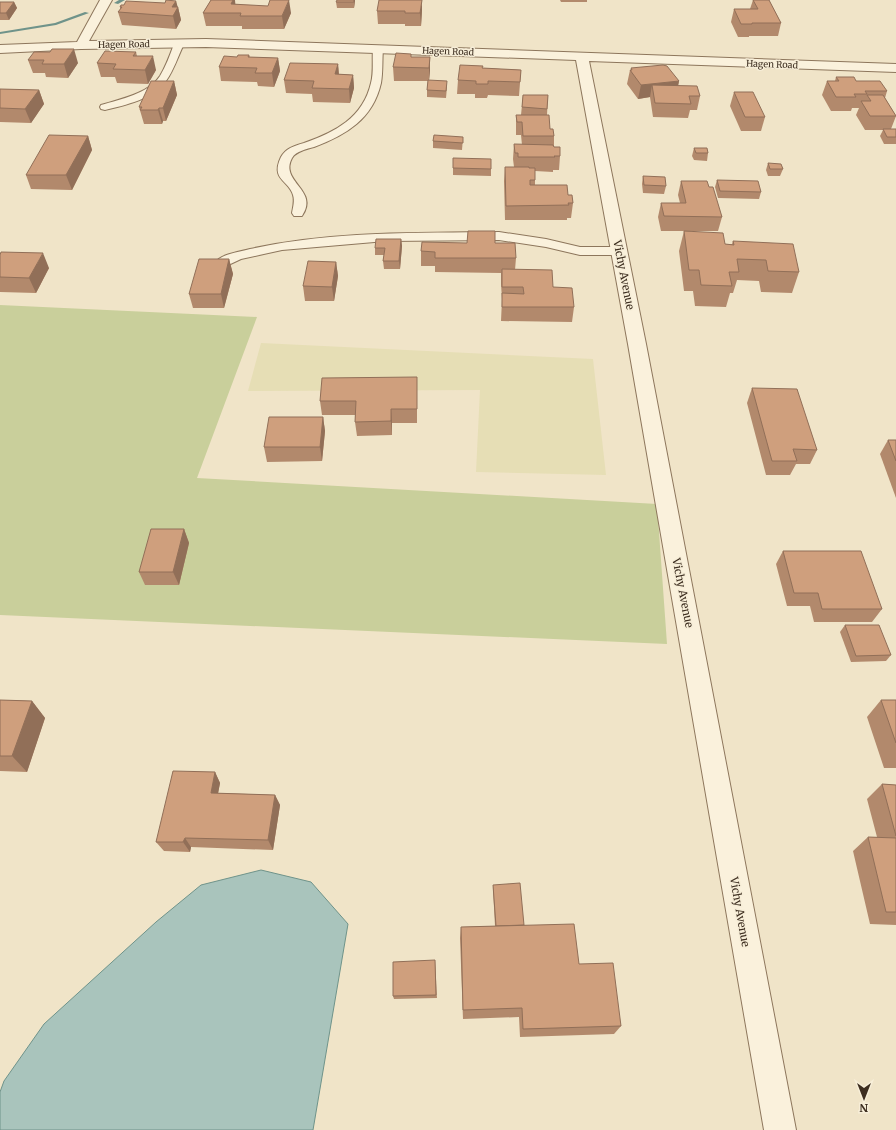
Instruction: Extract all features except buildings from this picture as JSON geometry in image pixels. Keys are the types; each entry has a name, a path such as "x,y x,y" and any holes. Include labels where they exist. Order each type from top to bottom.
{"street":[{"path":"81,45 106,0"},
{"name":"Hagen Road","path":"0,49 81,45 179,44 378,49 896,68"},
{"name":"Vichy Avenue","path":"582,57 620,251 780,1130"}],"lane":[{"path":"105,107 136,97 159,83 179,44"},
{"path":"298,213 301,197 298,191 285,178 286,157 294,150 340,133 366,110 376,84 378,49"},
{"path":"220,264 237,256 282,246 386,237 498,236 546,243 580,251 620,251"}],"shaded area":[{"path":"261,343 593,359 606,475 476,472 480,390 248,391"}],"green space":[{"path":"0,305 257,317 197,478 657,504 667,644 0,615"}],"water":[{"path":"261,870 311,882 348,924 313,1130 0,1130 0,1092 4,1081 44,1024 156,922 201,885"}],"waterway":[{"path":"116,3 123,0"},
{"path":"0,33 56,24 87,13"}]}
